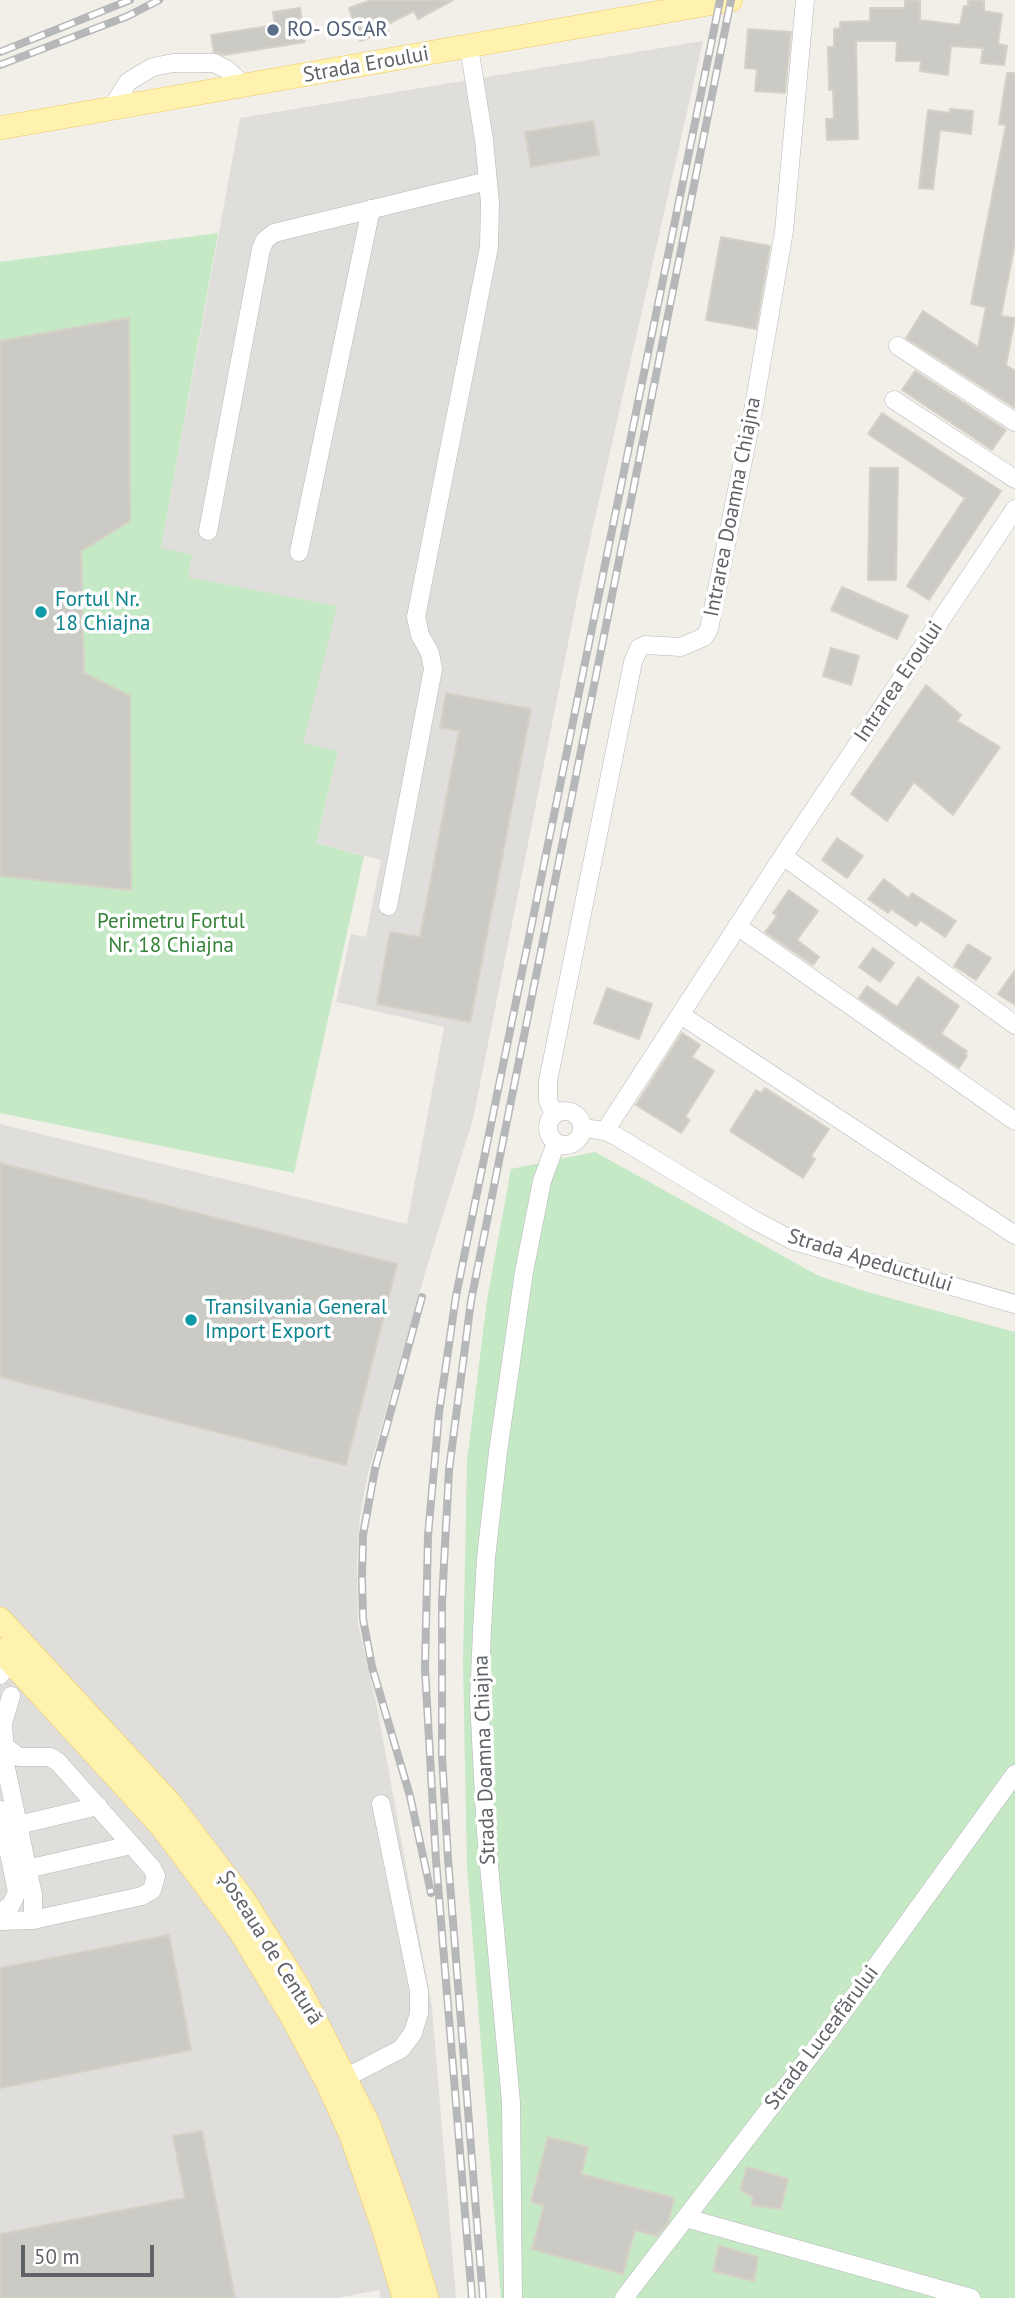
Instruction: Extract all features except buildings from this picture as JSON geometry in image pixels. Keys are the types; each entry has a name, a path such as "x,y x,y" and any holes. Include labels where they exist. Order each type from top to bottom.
{"main road":[{"name":"Strada Eroului","path":"0,128 731,0"},
{"name":"Șoseaua de Centură","path":"0,1619 144,1772 244,1900 298,1986 347,2077 384,2164 427,2298"},
{"name":"Șoseaua de Centură","path":"4,1662 43,1696 162,1827 240,1931 286,2006 328,2084 351,2135 404,2298"}],"street":[{"name":"Intrarea Doamna Chiajna","path":"554,1114 548,1100 548,1081 633,662 639,648 645,645 681,647 704,637 709,629 754,406 784,231 805,0"},
{"path":"388,906 433,669 430,653 419,635 416,617 489,247 490,203 484,140 469,47"},
{"path":"111,109 128,82 153,67 173,63 214,63 226,69 244,86"},
{"path":"208,531 262,244 274,233 488,181"},
{"path":"299,552 371,209"},
{"path":"898,346 1015,422"},
{"path":"894,400 1015,479"},
{"name":"Intrarea Eroului","path":"605,1131 783,856 1015,509"},
{"path":"783,856 1015,1025"},
{"path":"737,926 1015,1121"},
{"path":"681,1014 1015,1235"},
{"path":"565,1111 575,1114 582,1122 583,1128 579,1138 571,1144 556,1143 548,1129 554,1114 565,1111"},
{"name":"Strada Apeductului","path":"583,1128 605,1131 764,1226 794,1241 1015,1304"},
{"name":"Strada Doamna Chiajna","path":"513,2298 511,2102 486,1833 479,1701 486,1558 502,1424 534,1217 542,1181 556,1143"},
{"path":"33,1920 33,1895 21,1871 11,1827 4,1746 5,1696 43,1696"},
{"path":"0,1921 33,1920 142,1896 152,1890 156,1877 152,1868 58,1762 50,1757 19,1757 4,1746"},
{"name":"Strada Luceafărului","path":"624,2298 830,2030 1015,1774"},
{"path":"347,2077 401,2049 412,2033 419,2013 419,1991 381,1804"},
{"path":"11,1827 98,1806"},
{"path":"0,1810 11,1827"},
{"path":"21,1871 131,1845"},
{"path":"0,1913 7,1910 15,1898 21,1871"},
{"path":"686,2218 971,2298"}],"shaded area":[{"path":"703,41 579,589 473,1119 426,1270 367,1477 360,1517 357,1561 358,1624 377,1707 432,2007 456,2298 381,2298 379,2290 338,2298 0,2298 0,1124 407,1224 444,1027 336,1002 351,934 366,937 381,860 316,843 338,751 302,743 337,606 187,577 161,548 240,118"}],"green space":[{"name":"Perimetru Fortul Nr. 18 Chiajna","path":"218,233 161,548 192,555 188,577 337,606 303,743 338,751 316,843 364,856 294,1173 0,1113 0,262"},
{"path":"595,1152 819,1276 867,1292 1015,1332 1015,2298 501,2298 467,1867 463,1662 467,1461 487,1300 511,1169"}],"railway":[{"path":"0,52 130,0"},
{"path":"0,65 128,16 159,0"},
{"path":"472,2298 436,1860 425,1669 428,1536 439,1413 456,1296 720,0"},
{"path":"483,2298 442,1755 442,1602 449,1470 471,1301 731,0"},
{"path":"422,1297 375,1469 363,1535 362,1578 363,1619 372,1667 410,1796 431,1893"}],"place":[{"name":"RO- OSCAR","path":"273,30"},
{"name":"Fortul Nr. 18 Chiajna","path":"41,612"},
{"name":"Transilvania General Import Export","path":"191,1320"}]}
